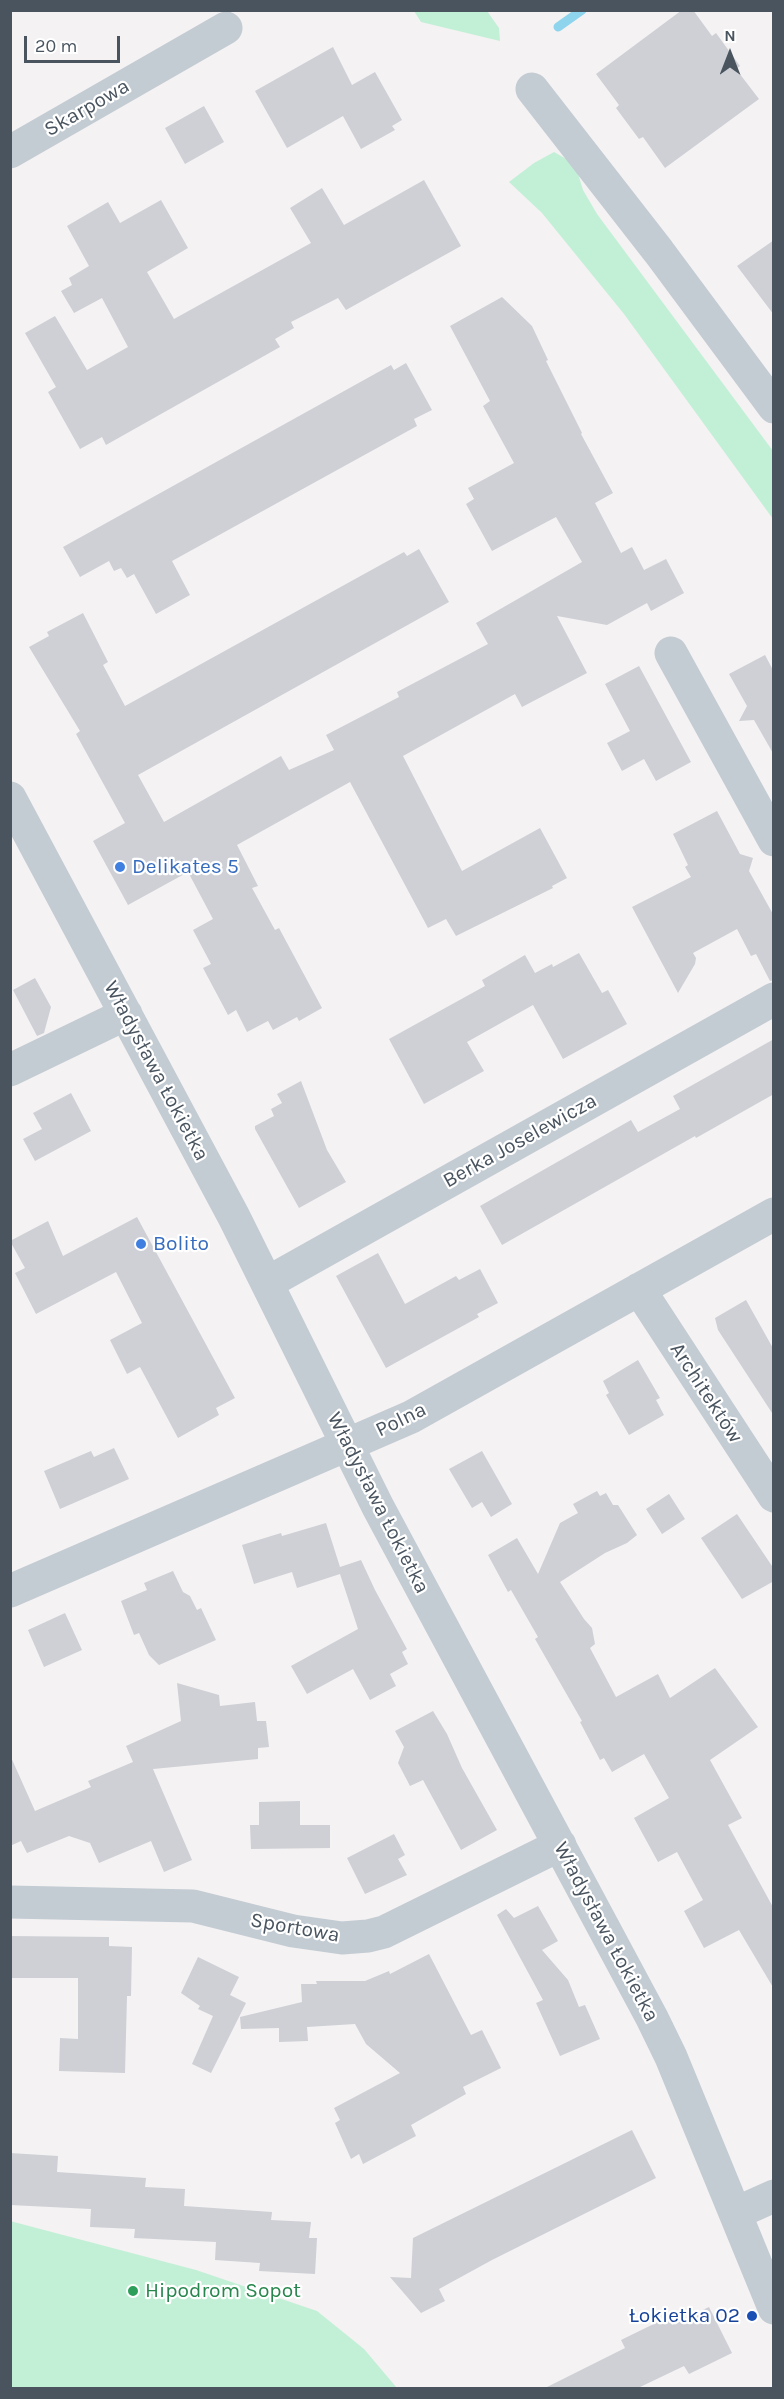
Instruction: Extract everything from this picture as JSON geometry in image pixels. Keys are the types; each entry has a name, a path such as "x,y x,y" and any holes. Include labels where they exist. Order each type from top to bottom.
{"street":[{"name":"Skarpowa","path":"10,152 226,28"},
{"path":"532,89 659,252 774,407"},
{"path":"671,653 774,840"},
{"name":"Władysława Łokietka","path":"10,798 267,1283 347,1445 662,2037 774,2308"},
{"name":"Berka Joselewicza","path":"267,1283 774,999"},
{"path":"10,1070 126,1014"},
{"name":"Polna","path":"10,1591 411,1417 774,1214"},
{"name":"Architektów","path":"639,1289 774,1496"},
{"name":"Sportowa","path":"10,1902 193,1906 293,1931 342,1938 368,1936 384,1932 560,1845"},
{"path":"736,2213 774,2196"}],"green space":[{"path":"414,11 487,11 499,28 500,41 421,22"},
{"path":"554,152 575,164 583,190 597,214 773,451 773,519 624,314 542,213 509,182 534,163"},
{"name":"Hipodrom Sopot","path":"10,2221 196,2270 317,2311 364,2349 397,2388 11,2388"}],"building":[{"path":"682,10 693,10 712,36 716,33 740,66 736,69 759,99 665,168 643,137 639,139 616,108 619,105 596,74"},
{"path":"333,47 352,85 375,72 402,120 392,126 395,130 361,149 343,116 287,148 255,91"},
{"path":"204,106 224,142 185,164 165,128"},
{"path":"424,180 461,246 346,310 338,298 291,322 294,328 275,339 280,347 106,445 102,437 80,449 48,392 56,387 25,333 55,316 87,370 128,347 102,298 74,313 61,291 72,285 69,278 89,266 67,226 108,202 120,223 161,200 188,248 147,272 174,319 311,243 290,208 322,188 344,225"},
{"path":"774,240 774,315 737,266"},
{"path":"502,297 532,326 581,434 613,493 595,503 621,553 632,547 644,570 666,559 684,593 651,611 647,603 607,625 557,616 587,673 522,707 515,694 403,756 462,871 540,828 567,878 552,886 553,888 456,936 446,919 428,928 350,782 237,845 258,886 252,888 275,930 279,928 322,1008 299,1021 297,1017 273,1030 268,1021 247,1032 236,1010 228,1015 203,968 211,964 193,930 213,919 188,872 128,905 93,841 125,823 76,734 80,731 29,647 49,636 47,632 83,613 108,662 103,665 125,706 404,552 407,556 419,549 449,602 138,775 164,822 281,756 289,770 334,750 326,735 399,697 397,692 488,644 476,623 582,562 556,517 492,551 466,504 474,499 468,488 514,463 483,406 490,401 450,326"},
{"path":"406,363 432,410 414,419 417,426 172,561 190,595 156,614 134,574 127,578 121,568 114,571 109,561 80,577 63,547 391,365 394,370"},
{"path":"765,655 774,672 774,755 754,720 739,721 747,706 729,674"},
{"path":"639,666 691,762 656,781 644,759 622,771 607,743 630,731 605,684"},
{"path":"717,811 740,854 753,858 749,871 774,916 774,980 770,981 756,954 751,956 737,929 693,953 696,958 695,964 678,993 632,907 691,877 685,867 688,865 673,834"},
{"path":"579,953 602,993 608,990 627,1024 563,1059 533,1005 467,1042 484,1071 424,1104 389,1039 485,986 482,980 525,955 535,973 552,964 553,967"},
{"path":"35,978 51,1007 44,1033 37,1036 13,990"},
{"path":"774,1039 774,1094 502,1245 480,1206 631,1120 638,1132 680,1109 673,1096"},
{"path":"301,1081 327,1150 346,1182 299,1208 255,1126 274,1116 271,1109 282,1103 277,1094"},
{"path":"71,1093 91,1131 35,1161 23,1139 42,1129 33,1113"},
{"path":"137,1217 235,1398 216,1408 219,1415 178,1438 140,1367 127,1374 110,1340 142,1323 116,1272 36,1314 15,1273 25,1268 10,1241 48,1221 63,1256"},
{"path":"378,1253 405,1304 456,1276 459,1280 480,1269 498,1303 477,1314 479,1317 386,1368 336,1276"},
{"path":"746,1300 774,1350 774,1416 718,1330 715,1318"},
{"path":"638,1360 660,1398 656,1400 664,1415 629,1435 606,1395 609,1393 603,1381"},
{"path":"114,1448 129,1479 60,1509 44,1471 91,1451 94,1457"},
{"path":"482,1451 512,1504 491,1517 482,1502 472,1508 449,1469"},
{"path":"597,1491 600,1496 606,1493 613,1505 618,1505 637,1535 560,1582 592,1628 595,1644 590,1648 616,1697 658,1674 670,1698 715,1668 758,1727 710,1760 742,1818 728,1825 774,1909 774,1989 739,1930 704,1948 684,1911 703,1900 677,1852 658,1862 634,1818 669,1798 644,1754 612,1772 604,1758 600,1760 580,1722 582,1721 535,1639 538,1637 511,1590 508,1592 488,1555 517,1538 538,1574 560,1523 578,1513 573,1504"},
{"path":"669,1494 685,1519 662,1534 646,1509"},
{"path":"737,1514 774,1569 774,1581 742,1599 701,1538"},
{"path":"326,1523 340,1567 361,1560 407,1649 402,1652 408,1664 390,1674 396,1686 370,1700 353,1669 307,1694 291,1666 358,1629 340,1574 297,1588 292,1572 254,1584 242,1545"},
{"path":"173,1571 183,1592 190,1596 197,1610 201,1608 216,1640 159,1665 149,1655 139,1633 134,1635 121,1601 147,1590 144,1583"},
{"path":"65,1613 82,1650 44,1667 28,1630"},
{"path":"177,1683 219,1695 220,1706 255,1702 257,1721 266,1721 269,1747 258,1748 258,1759 153,1769 192,1860 164,1872 151,1841 99,1863 90,1843 69,1836 27,1853 21,1841 10,1846 10,1755 35,1811 91,1787 88,1781 133,1762 126,1746 181,1721"},
{"path":"433,1711 497,1830 461,1850 423,1780 410,1786 398,1763 404,1747 395,1731"},
{"path":"300,1801 300,1825 330,1825 330,1848 251,1849 250,1825 259,1825 259,1802"},
{"path":"394,1834 405,1855 398,1859 407,1875 365,1894 347,1858"},
{"path":"538,1906 558,1941 542,1950 568,1980 579,2007 585,2005 600,2039 560,2056 536,2003 543,2000 497,1915 506,1909 514,1918"},
{"path":"10,1936 109,1937 109,1946 132,1947 131,1996 127,1996 125,2073 59,2071 60,2038 78,2039 78,1978 10,1978"},
{"path":"429,1954 471,2035 482,2030 501,2068 463,2087 466,2094 411,2125 416,2136 363,2164 359,2154 351,2159 335,2123 340,2120 334,2108 400,2073 366,2044 355,2024 307,2027 308,2041 279,2042 279,2028 241,2029 240,2017 302,2002 301,1984 317,1984 316,1981 365,1981 389,1971 390,1974"},
{"path":"198,1957 239,1977 230,1995 246,2003 211,2073 192,2064 213,2016 198,2009 200,2006 181,1993"},
{"path":"632,2130 656,2178 439,2289 445,2301 421,2313 390,2277 411,2278 413,2238"},
{"path":"10,2153 58,2156 57,2172 146,2178 145,2187 185,2189 184,2206 272,2212 271,2220 311,2222 309,2238 317,2238 315,2274 259,2271 260,2263 215,2260 216,2242 134,2238 135,2229 90,2227 91,2209 10,2205"},
{"path":"709,2307 732,2353 689,2374 684,2366 638,2388 545,2388 625,2348 621,2340 668,2317 672,2325"}],"waterway":[{"path":"558,27 582,10"}],"place":[{"name":"Delikates 5","path":"120,867"},
{"name":"Bolito","path":"141,1244"},
{"name":"Hipodrom Sopot","path":"133,2291"},
{"name":"Łokietka 02","path":"752,2316"}]}
